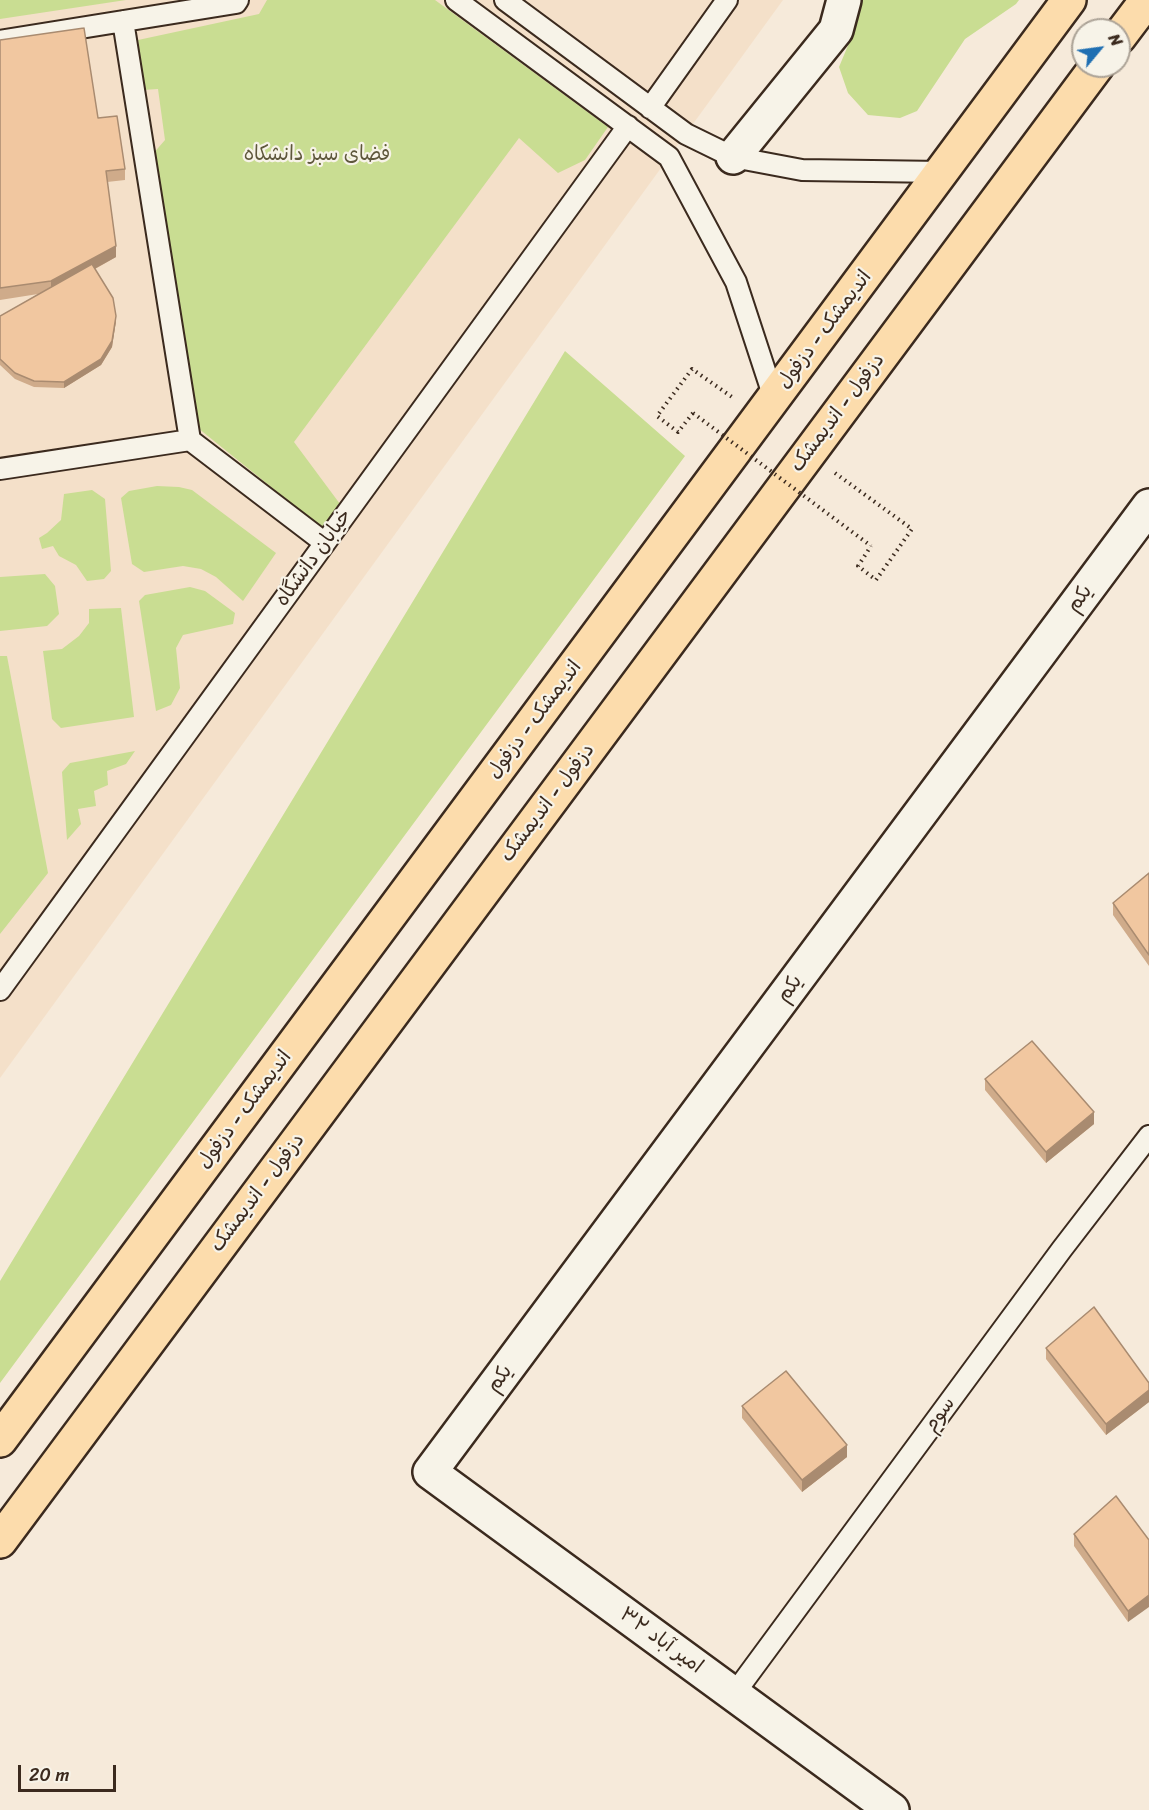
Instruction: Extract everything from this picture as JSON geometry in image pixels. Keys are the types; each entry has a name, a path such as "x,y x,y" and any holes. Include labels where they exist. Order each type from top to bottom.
{"main road":[{"name":"اندیمشک - دزفول","path":"0,1440 1069,0"},
{"path":"1131,21 1147,0"},
{"name":"دزفول - اندیمشک","path":"0,1541 1088,78"}],"street":[{"path":"733,157 836,30 844,0"},
{"name":"یکم","path":"430,1472 1149,506"},
{"name":"۳۲ امیر آباد","path":"430,1472 892,1810"}],"lane":[{"path":"0,41 236,3 238,0"},
{"path":"456,0 669,157 736,282 767,407"},
{"path":"505,0 686,134 733,157 802,170 942,172"},
{"path":"650,108 727,0"},
{"path":"123,21 190,440 325,543"},
{"name":"خیابان دانشگاه","path":"0,990 628,126"},
{"path":"0,469 190,440"},
{"name":"سوم","path":"734,1694 1062,1249 1149,1137"}],"path":[{"path":"767,407 692,369 657,416 678,432 693,413 871,546 858,566 876,580 912,529 808,453"}],"shaded area":[{"path":"0,0 783,0 0,1078"}],"green space":[{"path":"0,0 126,0 0,19"},
{"name":"فضای سبز دانشکاه","path":"267,0 435,0 608,127 585,160 558,173 519,138 294,442 340,504 322,528 198,428 193,386 152,155 165,140 158,89 143,90 138,40 259,14"},
{"path":"862,0 1019,0 965,39 917,111 900,118 868,115 848,93 839,67 857,24"},
{"path":"565,351 685,456 0,1383 0,1281"},
{"path":"157,486 192,490 276,553 243,601 216,577 201,569 183,566 144,572 132,564 121,498 129,491"},
{"path":"92,490 105,499 111,571 104,579 87,581 76,565 59,556 53,546 42,549 39,538 61,520 64,494"},
{"path":"45,574 55,586 59,614 47,626 0,631 0,577"},
{"path":"190,587 205,591 235,613 233,624 183,635 176,648 180,688 171,705 156,711 139,601 145,595"},
{"path":"121,608 134,717 61,728 52,719 43,651 62,649 79,636 89,623 89,609"},
{"path":"0,656 7,656 48,873 0,934"},
{"path":"135,751 126,764 107,771 108,785 94,791 96,806 78,809 81,824 67,840 62,772 70,763"}],"building":[{"path":"84,28 98,118 117,116 125,169 106,171 116,246 51,281 0,288 0,40"},
{"path":"92,264 113,298 116,316 112,341 101,359 64,382 34,381 15,373 0,359 0,316"},
{"path":"1149,873 1149,955 1113,903"},
{"path":"1032,1041 1094,1112 1046,1152 985,1079"},
{"path":"1094,1307 1149,1383 1149,1390 1106,1424 1046,1348"},
{"path":"786,1371 847,1445 802,1480 742,1406"},
{"path":"1116,1496 1149,1540 1149,1595 1128,1611 1074,1534"}]}
